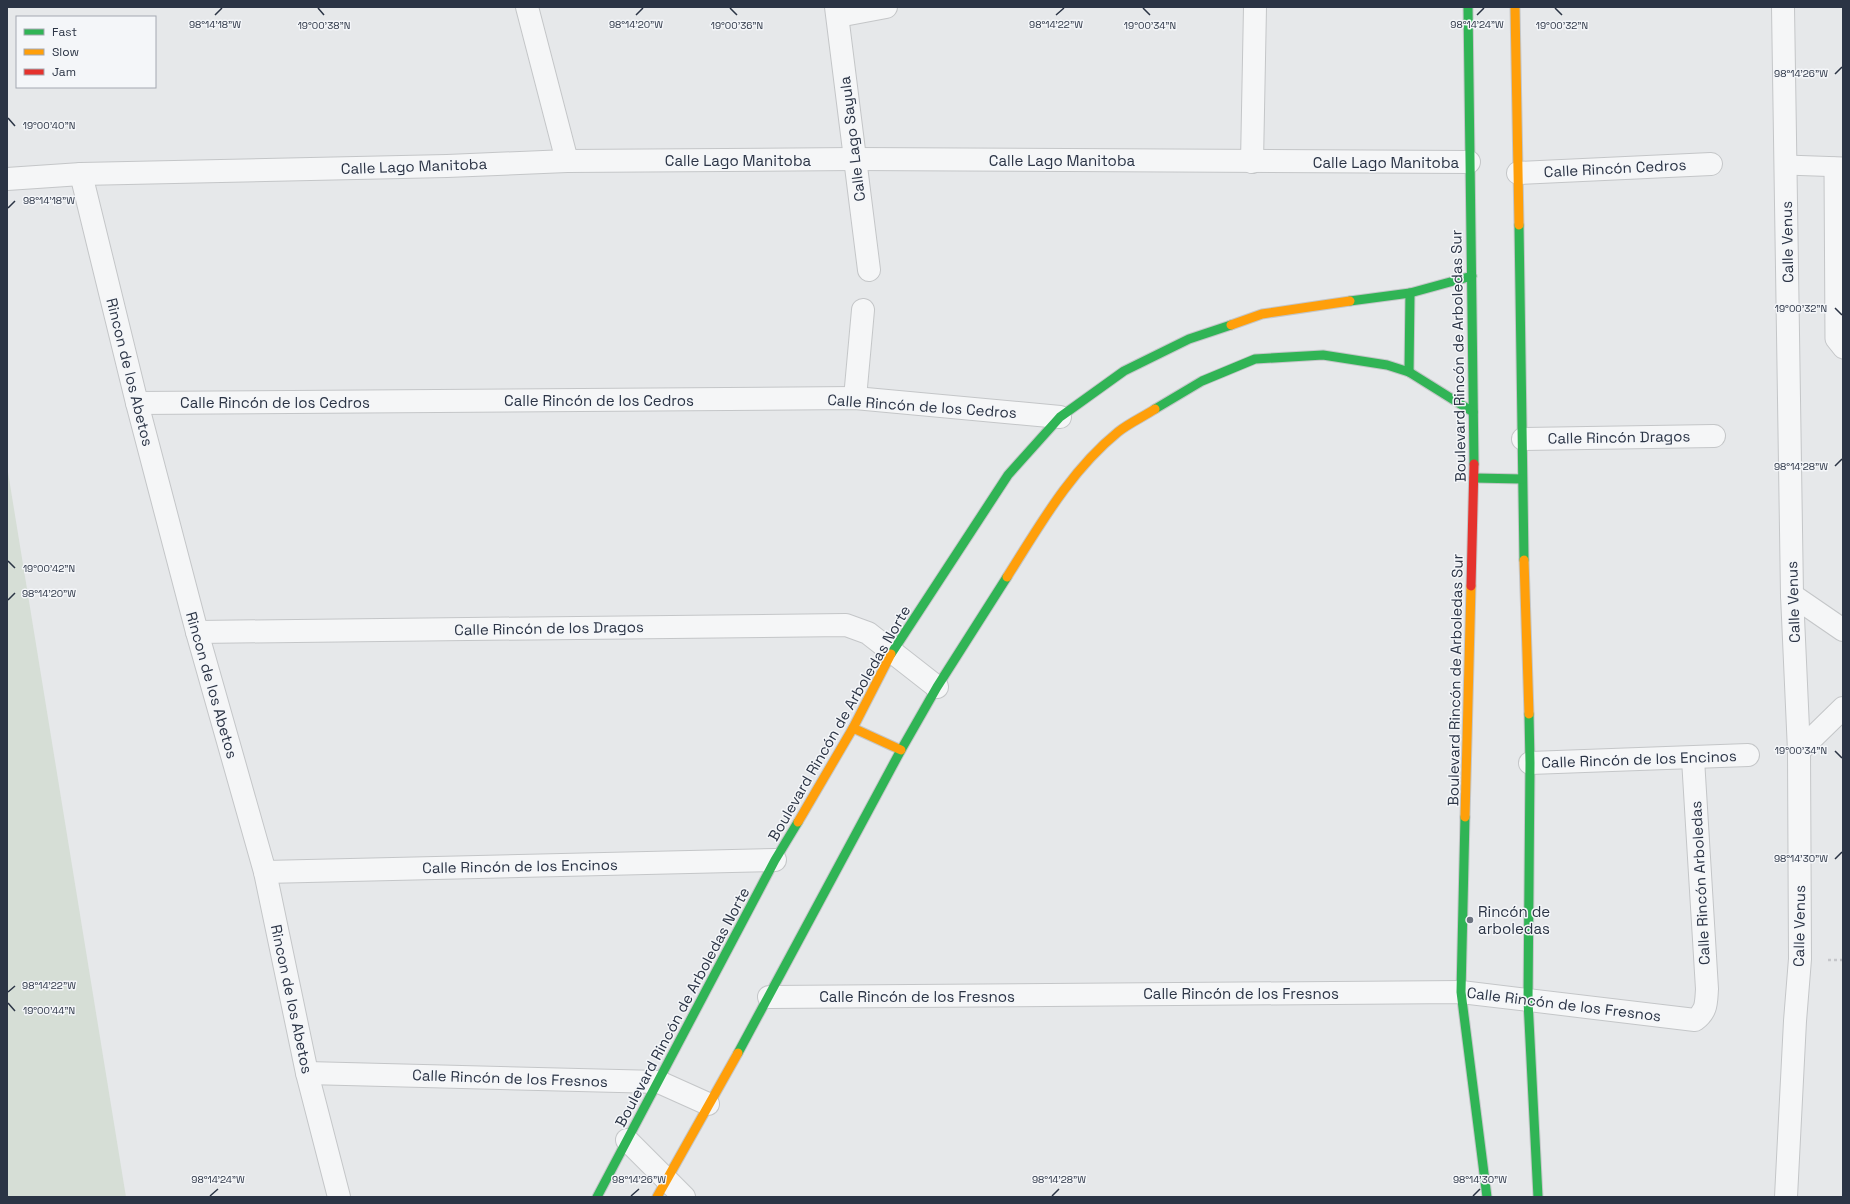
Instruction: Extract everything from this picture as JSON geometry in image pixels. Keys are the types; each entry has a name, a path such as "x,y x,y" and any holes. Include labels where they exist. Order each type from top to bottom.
{"street":[{"path":"527,7 567,160"},
{"path":"837,11 886,7"},
{"path":"1252,162 1255,7"},
{"name":"Boulevard Rincón de Arboledas Sur","path":"1468,7 1474,478 1461,992 1487,1197"},
{"path":"1515,7 1523,439 1522,479 1530,763 1528,1001 1538,1197"},
{"name":"Calle Venus","path":"1783,7 1792,595 1799,751 1800,959 1795,1020 1786,1197"},
{"name":"Calle Lago Sayula","path":"837,11 868,270"},
{"name":"Calle Lago Manitoba","path":"7,179 81,174 446,166 567,160 854,159 1469,162"},
{"name":"Calle Rincón Cedros","path":"1518,172 1712,164"},
{"name":"Rincon de los Abetos","path":"81,174 137,403 197,632 265,872 307,1073 339,1197"},
{"name":"Boulevard Rincón de Arboledas Norte","path":"597,1197 775,860 853,728 892,652 1008,475 1060,417 1124,371 1190,339 1262,314 1410,293 1472,276"},
{"path":"1409,372 1410,293"},
{"path":"855,398 864,310"},
{"path":"662,1188 769,997 901,750 937,687 970,632 1057,498 1085,462 1119,431 1202,380 1255,359 1323,355 1387,365 1409,372 1473,412"},
{"name":"Calle Rincón de los Cedros","path":"137,403 855,398 1060,417"},
{"name":"Calle Rincón Dragos","path":"1523,439 1714,436"},
{"path":"1474,478 1522,479"},
{"path":"1792,595 1843,630"},
{"name":"Calle Rincón de los Dragos","path":"197,632 846,625 868,633 937,687"},
{"path":"1799,751 1843,708"},
{"path":"853,728 901,750"},
{"name":"Calle Rincón de los Encinos","path":"1530,763 1693,759 1748,755"},
{"name":"Calle Rincón Arboledas","path":"1693,759 1707,989 1706,1008"},
{"name":"Calle Rincón de los Encinos","path":"265,872 775,860"},
{"name":"Calle Rincón de los Fresnos","path":"769,997 1461,992 1695,1020 1706,1008"},
{"name":"Calle Rincón de los Fresnos","path":"307,1073 659,1082 708,1104"},
{"path":"627,1140 662,1188 684,1197"}],"lane":[{"path":"1786,165 1838,167 1835,339 1843,349"}],"shaded area":[{"path":"7,466 126,1197 7,1197"}],"traffic: fast":[{"path":"1468,7 1474,464"},
{"path":"1519,225 1524,560"},
{"path":"1350,301 1410,293 1472,276"},
{"path":"1409,372 1410,293"},
{"path":"891,654 1008,475 1060,417 1124,371 1189,339 1231,325"},
{"path":"1155,409 1202,381 1255,359 1323,355 1387,365 1409,372 1473,412"},
{"path":"1474,478 1522,479"},
{"path":"738,1053 901,750 937,687 1007,577"},
{"path":"1529,714 1528,1001 1538,1197"},
{"path":"1465,817 1461,992 1487,1197"},
{"path":"597,1197 775,860 798,822"}],"traffic: slow":[{"path":"1515,7 1519,225"},
{"path":"1231,325 1262,314 1350,301"},
{"path":"1007,577 1070,481 1101,447 1118,432 1155,409"},
{"path":"1524,560 1529,714"},
{"path":"1465,817 1471,586"},
{"path":"798,822 853,728 891,654"},
{"path":"853,728 901,750"},
{"path":"657,1197 738,1053"}],"traffic: jam":[{"path":"1471,586 1474,464"}],"place":[{"name":"Rincón de arboledas","path":"1470,920"}]}
